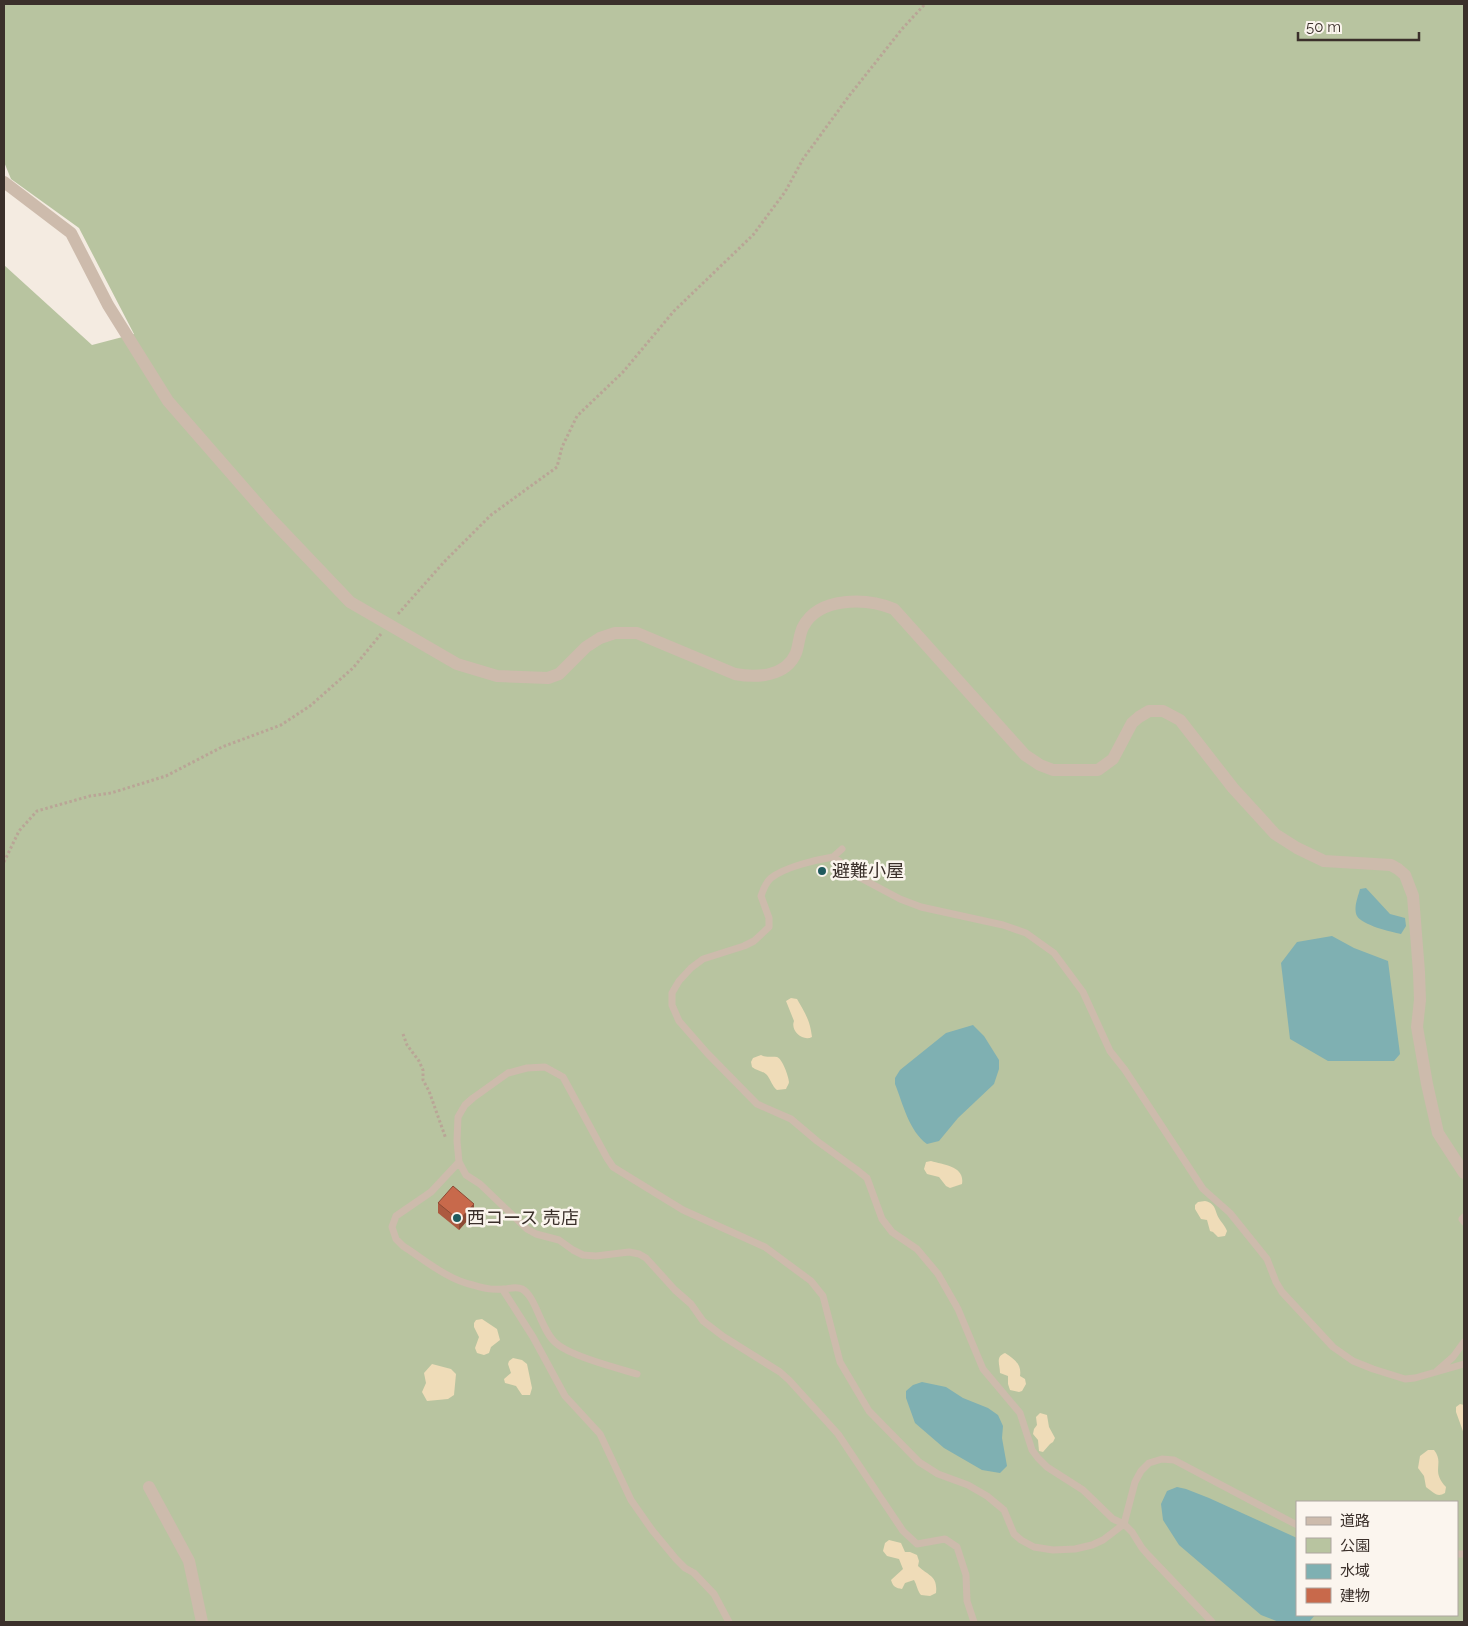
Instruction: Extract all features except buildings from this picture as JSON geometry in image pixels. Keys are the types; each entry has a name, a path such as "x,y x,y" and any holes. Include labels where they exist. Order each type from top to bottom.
{"street":[{"path":"4,182 71,233 108,305 168,401 271,519 350,602 457,664 497,676 548,678 559,674 586,647 600,638 625,632 636,633 735,674 764,676 785,667 795,654 803,627 812,616 827,606 840,603 870,603 894,609 1025,755 1040,766 1053,770 1098,770 1113,759 1132,723 1139,717 1149,711 1163,711 1180,720 1233,788 1275,834 1297,848 1324,861 1391,865 1405,875 1413,896 1420,1000 1417,1027 1427,1084 1438,1133 1464,1173"},
{"path":"149,1487 189,1561 202,1622"}],"lane":[{"path":"842,849 832,857 790,868 770,878 761,896 769,918 769,927 754,941 702,959 690,968 672,993 672,1005 679,1021 695,1041 757,1104 791,1119 867,1178 882,1219 892,1232 917,1249 938,1274 958,1309 978,1360 983,1369 1020,1413 1032,1450 1038,1458 1047,1467 1083,1490 1113,1519 1124,1524 1149,1556 1212,1622"},
{"path":"832,857 855,875 900,899 921,907 1003,925 1026,933 1054,953 1083,992 1110,1052 1125,1070 1203,1189 1230,1213 1267,1259 1282,1292 1333,1347 1353,1361 1405,1379 1435,1373 1464,1364"},
{"path":"974,1622 967,1601 966,1575 957,1547 945,1539 917,1544 912,1540 903,1531 838,1434 780,1372 702,1321 690,1304 674,1290 646,1258 629,1252 596,1256 584,1255 573,1250 560,1240 536,1234 527,1229 480,1184 466,1175 460,1162 457,1141 458,1117 465,1105 508,1073 526,1068 545,1067 562,1077 606,1158 613,1167 683,1210 765,1247 811,1281 823,1296 840,1362 869,1411 919,1462 938,1474 968,1485 987,1496 1004,1510 1014,1534 1034,1548 1053,1550 1075,1549 1103,1540 1124,1524 1135,1482 1141,1471 1149,1463 1162,1459 1174,1460 1296,1524"},
{"path":"460,1162 431,1192 396,1216 392,1227 396,1239 403,1246 455,1279 473,1286 504,1290 512,1287 521,1288 530,1296 547,1333 556,1344 590,1359 637,1374"},
{"path":"1464,1217 1462,1219 1464,1222"},
{"path":"504,1290 565,1396 600,1434 631,1500 676,1559 685,1568 694,1573 714,1594 729,1622"},
{"path":"1435,1373 1453,1357 1464,1342"},
{"path":"1142,1561 1149,1556"}],"path":[{"path":"4,862 19,831 37,811 90,796 111,793 166,776 222,747 281,725 310,706 353,668 444,562 491,515 556,467 562,446 577,416 623,372 674,312 753,236 785,192 803,159 849,96 902,29 925,4"},
{"path":"404,1034 407,1045 423,1070 423,1080 429,1090 447,1141"}],"green space":[{"path":"4,4 1464,4 1464,1622 4,1622 4,265 92,345 134,334 79,228 11,179 4,162"}],"sand":[{"path":"791,998 797,999 805,1013 812,1037 801,1037 796,1032 786,1001"},
{"path":"761,1055 779,1058 789,1080 786,1089 777,1090 767,1075 752,1067 751,1062 753,1058"},
{"path":"931,1161 953,1167 960,1173 962,1184 950,1188 939,1177 927,1174 924,1169 926,1162"},
{"path":"1205,1201 1212,1204 1215,1208 1218,1217 1227,1231 1225,1236 1218,1237 1210,1231 1207,1220 1201,1219 1195,1209 1195,1205 1198,1202"},
{"path":"482,1319 497,1329 500,1340 491,1347 489,1353 484,1355 477,1353 475,1348 479,1337 474,1323 476,1320"},
{"path":"1005,1353 1017,1362 1020,1368 1020,1376 1025,1379 1026,1384 1022,1391 1010,1390 1008,1376 1000,1373 999,1359"},
{"path":"513,1358 522,1360 527,1364 532,1388 530,1395 522,1395 516,1386 505,1383 504,1379 511,1373 508,1364"},
{"path":"432,1364 451,1369 456,1374 454,1395 448,1399 427,1401 422,1392 426,1383 424,1373"},
{"path":"1460,1404 1464,1405 1464,1434 1456,1412 1456,1407"},
{"path":"1040,1413 1047,1415 1049,1427 1055,1438 1043,1452 1039,1451 1038,1440 1033,1434 1037,1425 1036,1417"},
{"path":"1428,1450 1434,1450 1437,1455 1439,1476 1446,1487 1445,1493 1440,1495 1435,1494 1426,1487 1424,1476 1418,1468 1420,1456"},
{"path":"889,1540 901,1543 905,1552 917,1555 918,1566 934,1579 936,1593 930,1596 921,1595 914,1580 905,1583 902,1589 894,1586 891,1580 903,1569 899,1559 887,1556 883,1551 885,1543"}],"water":[{"path":"1366,888 1390,914 1405,918 1406,926 1401,934 1370,925 1357,916 1356,906 1360,889"},
{"path":"1332,936 1354,948 1388,961 1400,1054 1394,1061 1328,1061 1290,1039 1281,963 1297,942"},
{"path":"973,1025 984,1036 999,1060 999,1069 994,1084 958,1118 939,1141 927,1144 911,1125 895,1084 895,1078 900,1070 946,1033"},
{"path":"922,1382 946,1387 963,1398 988,1408 998,1415 1003,1426 1002,1438 1007,1466 1000,1473 982,1470 944,1448 915,1423 906,1398 906,1391 913,1385"},
{"path":"1177,1487 1186,1489 1296,1538 1296,1616 1314,1616 1309,1622 1279,1622 1261,1615 1179,1545 1163,1520 1161,1504 1167,1491"}],"place":[{"name":"避難小屋","path":"822,871"},
{"name":"西コース 売店","path":"457,1218"}]}
